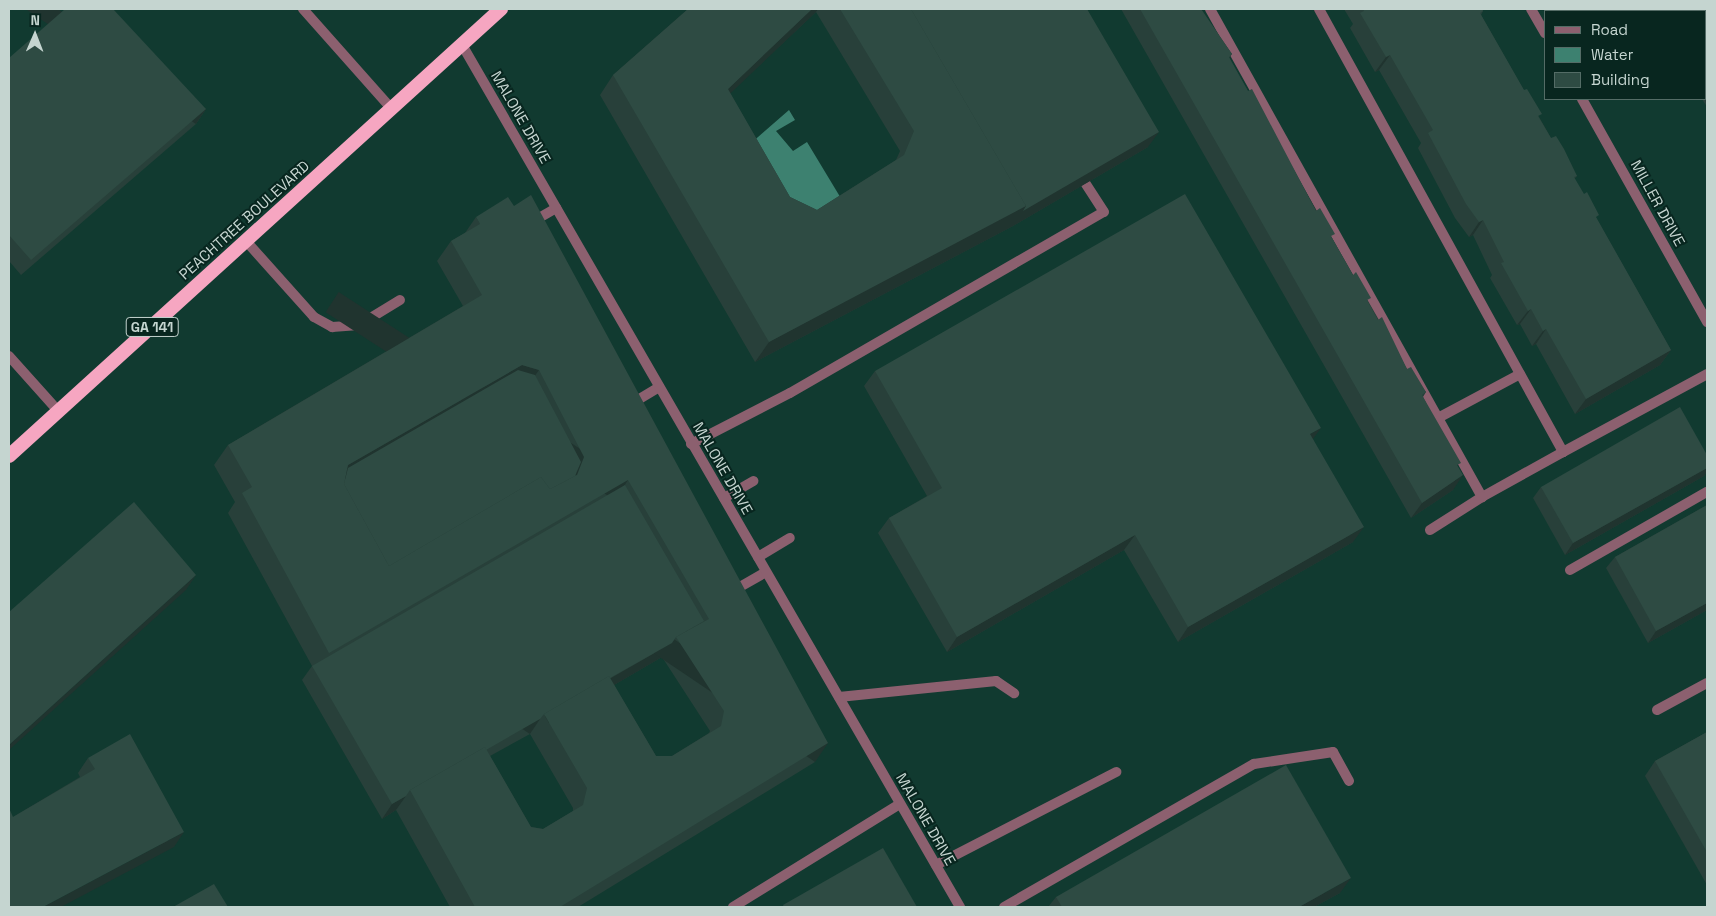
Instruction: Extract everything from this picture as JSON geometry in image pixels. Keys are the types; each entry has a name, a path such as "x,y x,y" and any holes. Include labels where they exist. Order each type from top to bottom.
{"highway":[{"name":"PEACHTREE BOULEVARD","path":"9,456 501,9"}],"street":[{"path":"303,9 391,108"},
{"path":"1210,9 1482,497"},
{"path":"1319,9 1563,452"},
{"path":"1531,9 1544,31"},
{"name":"MALONE DRIVE","path":"461,44 960,907"},
{"name":"MILLER DRIVE","path":"1583,100 1707,322"},
{"path":"691,444 790,393 1104,212 1086,184"},
{"path":"520,229 556,208"},
{"path":"246,241 314,316 332,326 359,325 400,300"},
{"path":"9,356 59,412"},
{"path":"1438,418 1520,374"},
{"path":"1430,530 1482,497 1707,374"},
{"path":"624,409 659,387"},
{"path":"724,498 754,481"},
{"path":"1570,570 1707,492"},
{"path":"758,557 790,538"},
{"path":"723,597 766,572"},
{"path":"839,697 996,680 1014,693"},
{"path":"1657,710 1707,683"},
{"path":"1004,907 1254,764 1332,752 1348,781"},
{"path":"936,865 1116,772"},
{"path":"733,907 900,804"}],"shaded area":[{"path":"9,9 1707,9 1707,907 9,907"}],"water":[{"path":"789,110 795,120 776,131 793,151 807,142 842,200 807,222 750,144"}],"building":[{"path":"65,9 113,9 206,109 31,260 9,235 9,58"},
{"path":"688,9 812,9 728,89 790,197 817,210 904,155 914,131 840,9 911,9 1026,206 769,342 613,75"},
{"path":"911,9 1087,9 1159,132 1023,211 1026,206"},
{"path":"1140,9 1201,9 1232,54 1229,57 1248,91 1252,89 1316,211 1320,208 1335,234 1331,236 1353,275 1356,272 1371,298 1367,300 1378,320 1382,317 1407,369 1411,367 1426,392 1422,395 1461,463 1457,465 1463,475 1422,503"},
{"path":"1363,9 1482,9 1483,11 1480,13 1524,90 1527,89 1542,114 1538,116 1551,138 1556,136 1564,149 1577,176 1574,177 1584,194 1587,192 1599,215 1596,217 1671,350 1586,399 1546,329 1543,331 1531,309 1528,311 1501,263 1504,262 1483,220 1479,222 1466,204 1428,133 1433,130 1390,55 1386,57 1360,13 1364,11"},
{"path":"1707,9 1707,74 1706,10 1670,10"},
{"path":"1185,194 1321,428 1310,434 1364,527 1188,627 1135,535 957,637 889,518 942,488 875,371"},
{"path":"531,195 828,743 560,907 475,907 410,790 485,747 531,827 543,829 583,805 587,788 544,714 609,676 656,756 672,756 721,726 724,711 676,637 709,619 628,480 329,653 242,493 252,487 228,445 482,295 451,241 480,224 476,217 508,197 514,206","holes":["522,365 539,370 584,457 577,475 550,489 541,477 389,566 344,484 348,465"]},
{"path":"518,370 535,375 581,462 575,476 550,489 541,477 389,566 344,484 348,468"},
{"path":"1680,407 1707,455 1707,468 1573,543 1541,487"},
{"path":"625,485 704,621 676,637 672,643 610,678 609,676 544,714 540,719 486,750 485,747 410,790 406,796 392,804 312,666"},
{"path":"134,502 196,575 9,745 9,612"},
{"path":"1707,505 1707,603 1656,631 1615,557"},
{"path":"1707,732 1707,852 1655,761"},
{"path":"130,734 184,832 43,907 9,907 9,808 13,817 95,769 88,758"},
{"path":"1286,765 1351,878 1299,907 1062,907 1056,897"},
{"path":"883,848 917,907 784,907 783,905"},
{"path":"214,884 228,907 173,907"}]}
